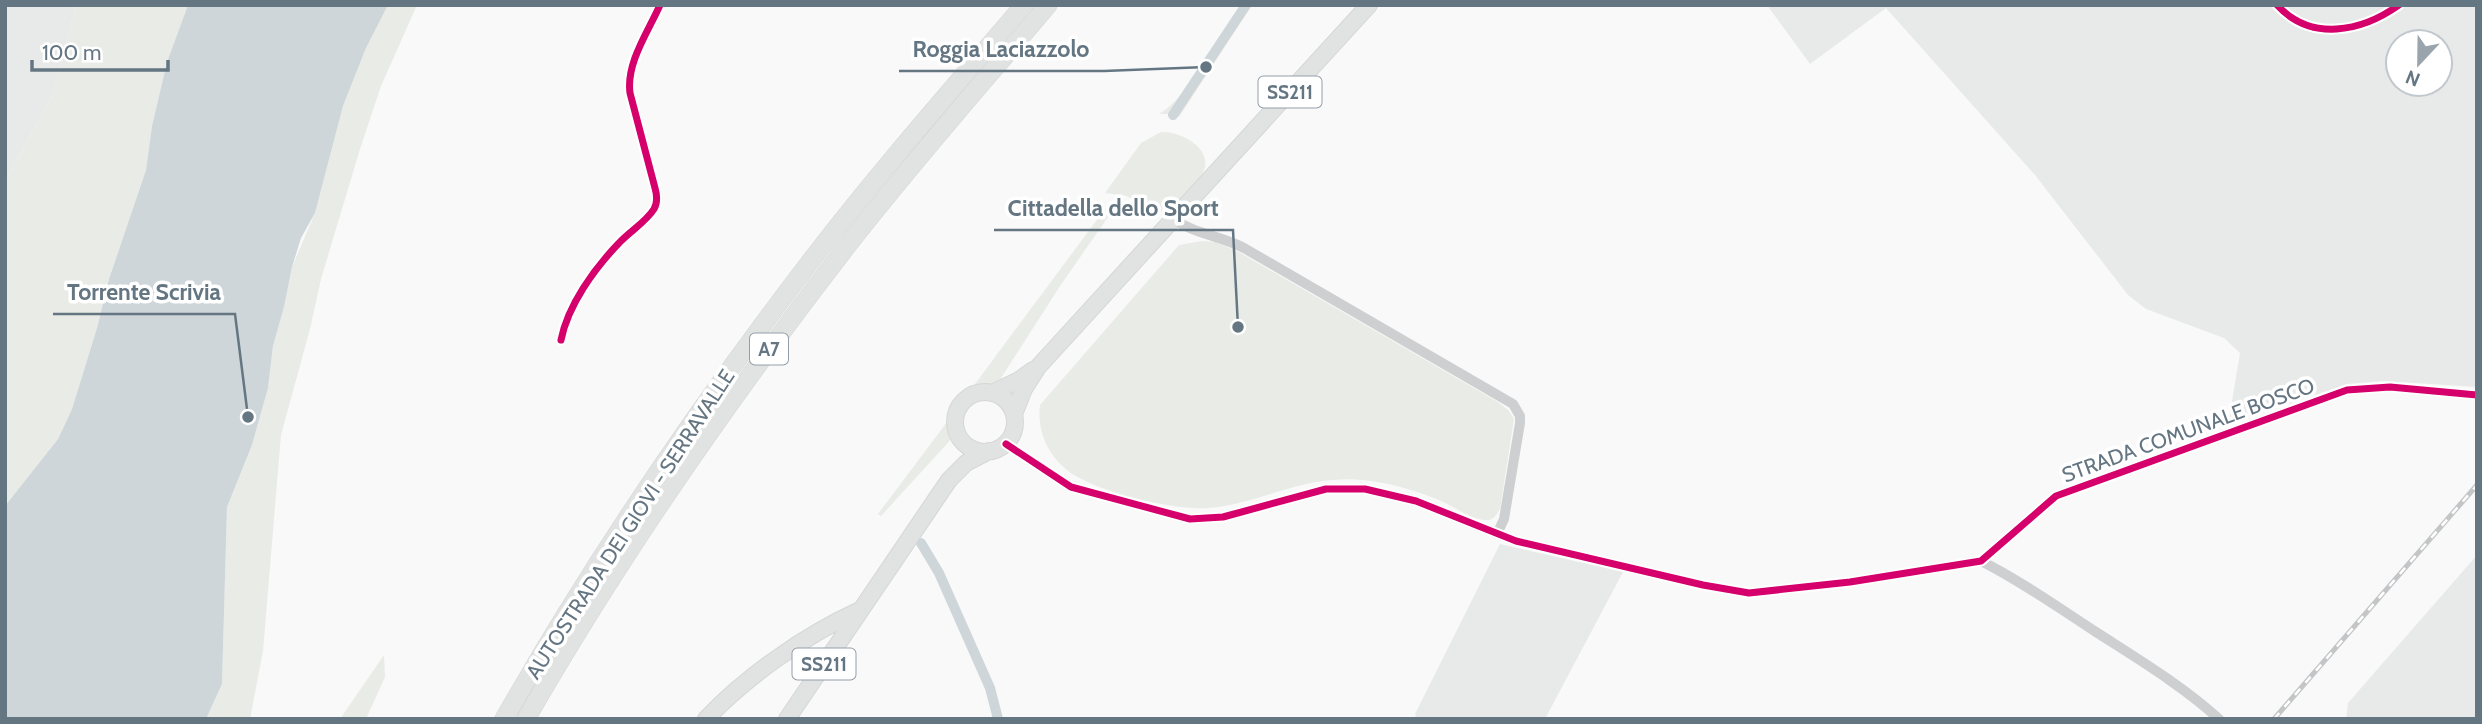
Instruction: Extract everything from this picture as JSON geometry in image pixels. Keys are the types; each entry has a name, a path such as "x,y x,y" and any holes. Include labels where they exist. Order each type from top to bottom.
{"highway":[{"name":"AUTOSTRADA DEI GIOVI - SERRAVALLE","path":"504,719 614,541 752,340 885,168 1024,5"},
{"name":"AUTOSTRADA DEI GIOVI - SERRAVALLE","path":"526,719 630,550 789,321 908,170 1048,5"}],"main road":[{"name":"SS211","path":"787,719 949,480 966,463 1006,444 1013,433 1014,414 1024,389 1038,367 1368,5"},
{"name":"SS211","path":"949,480 956,456 957,413 963,402 973,394 992,393 1038,367"},
{"path":"992,393 1008,402 1014,414"},
{"path":"957,431 967,445 989,451"},
{"path":"706,719 731,693 825,626 860,610"}],"street":[{"path":"2277,5 2289,19 2325,29 2355,25 2399,5"},
{"path":"1173,219 1186,227 1230,241 1513,404 1520,416 1520,423 1504,519 1497,534"},
{"name":"STRADA COMUNALE BOSCO","path":"1981,561 2056,496 2347,390 2390,387 2477,395"},
{"path":"1006,444 1070,487 1190,519 1223,517 1326,489 1345,488 1393,494 1497,534 1561,552 1749,593 1838,583 1981,561 2170,680 2219,719"}],"shaded area":[{"path":"5,5 76,5 53,94 5,181"},
{"path":"76,5 188,5 167,62 152,126 146,170 109,279 72,409 58,439 5,506 5,181 53,94"},
{"path":"188,5 388,5 366,48 343,106 315,213 301,238 292,267 273,346 268,388 252,445 227,507 222,684 206,719 5,719 5,506 58,439 72,409 109,279 146,170 152,126 167,62"},
{"path":"388,5 417,5 381,86 360,149 321,279 281,435 263,651 250,719 206,719 222,684 227,507 252,445 268,388 273,346 292,267 315,213 343,106 366,48"},
{"path":"1242,5 1252,5 1179,117 1159,114 1170,106 1193,80"},
{"path":"1767,5 2477,5 2477,387 2384,381 2347,384 2228,425 2240,353 2224,338 2146,309 2128,295 2035,175 1886,8 1810,64"},
{"path":"1161,132 1178,135 1195,144 1205,158 1201,176 1167,213 1154,212 1127,196 1105,193 1141,143"},
{"path":"1115,207 994,389 974,390 972,388 1105,209"},
{"path":"1215,242 1237,251 1498,402 1509,411 1514,419 1500,509 1496,516 1490,520 1478,519 1441,501 1402,487 1345,479 1301,485 1224,506 1176,506 1114,492 1079,478 1060,464 1045,441 1040,423 1040,405 1179,245"},
{"path":"950,418 955,435 881,516 878,514"},
{"path":"1500,544 1623,572 1545,719 1414,719 1415,714"},
{"path":"2477,555 2477,719 2346,719 2348,703"},
{"path":"384,655 385,677 366,719 340,719"}],"waterway":[{"path":"1173,115 1246,5"},
{"path":"921,543 939,573 990,688 998,719"}],"railway":[{"path":"2274,719 2477,485"}],"cycle path":[{"path":"561,340 569,314 600,264 651,214 656,204 656,191 630,93 630,82 631,70 639,48 660,5"},
{"path":"2277,5 2290,17 2305,24 2336,29 2369,22 2399,5"},
{"path":"1006,444 1071,487 1190,519 1223,517 1326,489 1365,489 1416,501 1516,541 1703,585 1749,593 1850,582 1981,561 2056,496 2347,390 2390,387 2477,395"}],"place":[{"name":"Roggia Laciazzolo","path":"1206,67"},
{"name":"Cittadella dello Sport","path":"1238,327"},
{"name":"Torrente Scrivia","path":"248,417"}]}
